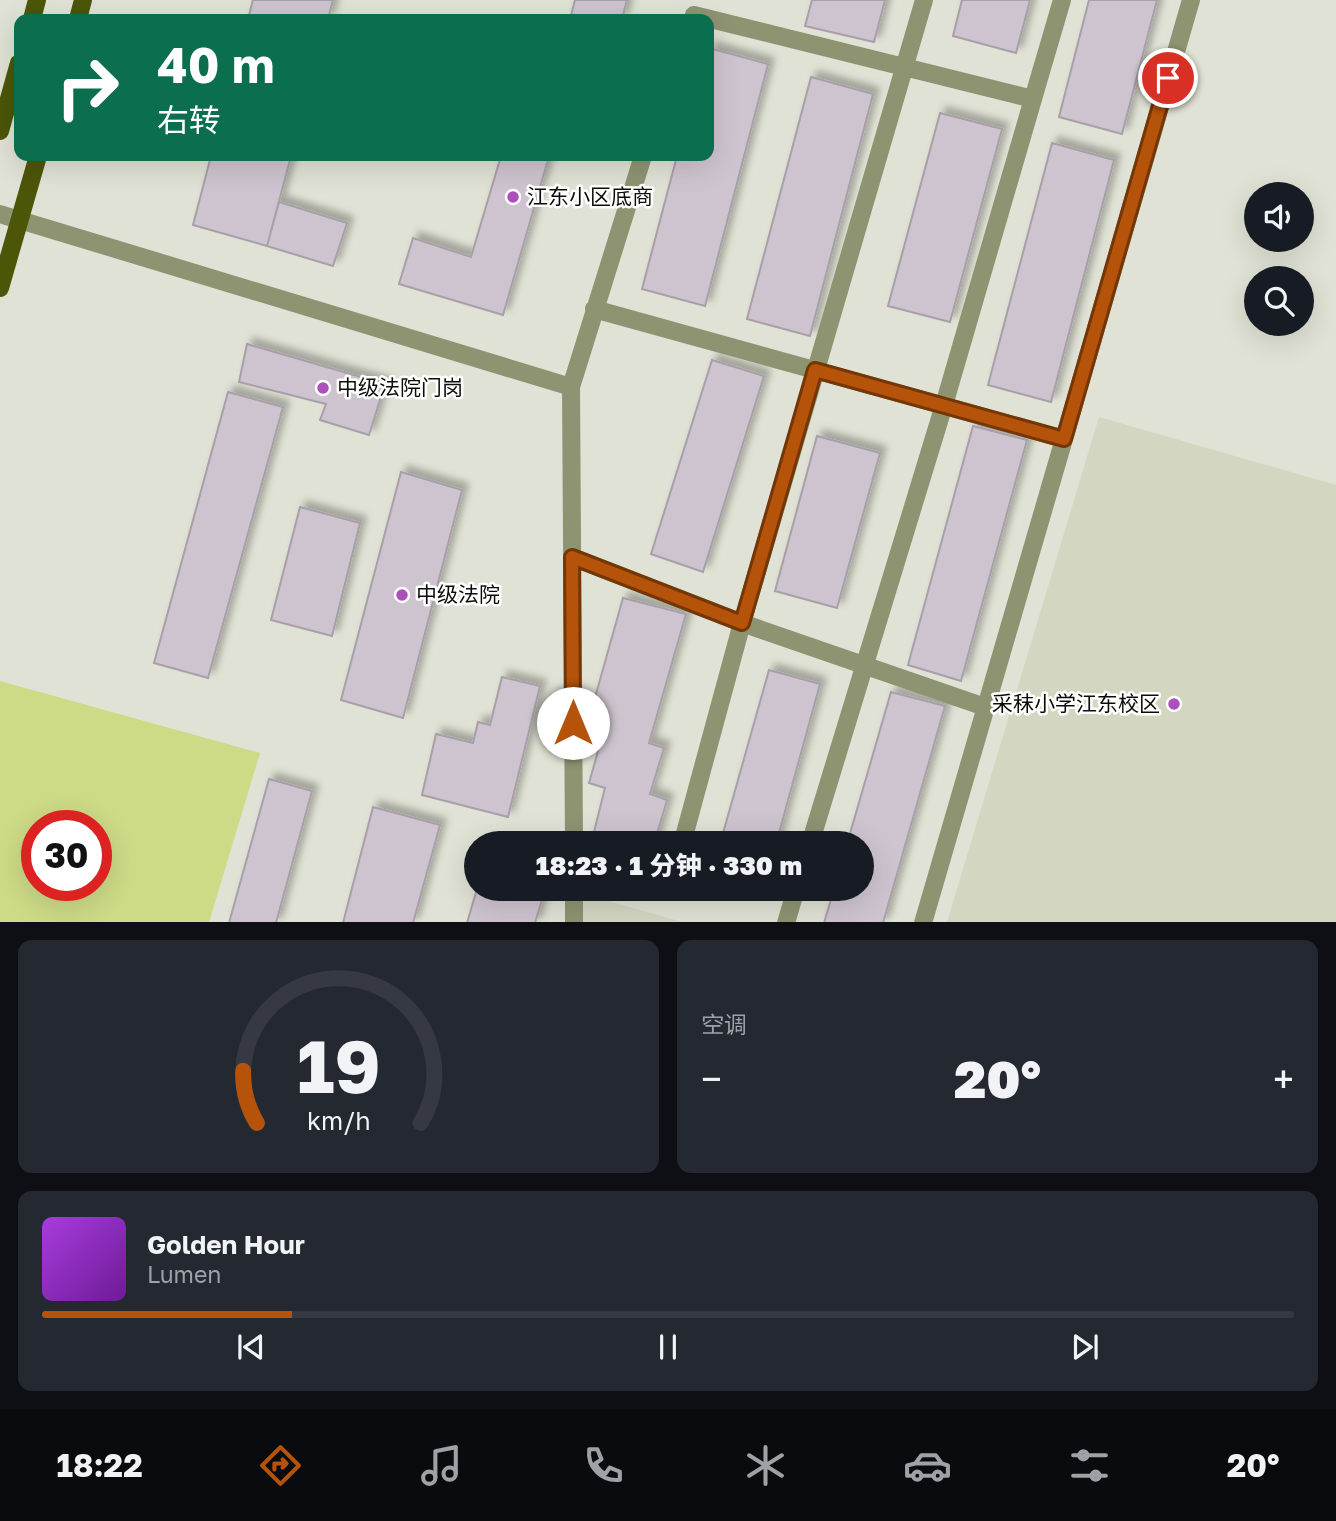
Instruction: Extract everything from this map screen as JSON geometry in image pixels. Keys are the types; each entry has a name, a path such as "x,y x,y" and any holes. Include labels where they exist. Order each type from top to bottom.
{"main road":[{"path":"0,131 14,81"},
{"path":"0,288 37,161"}],"street":[{"path":"686,831 742,623 924,0"},
{"path":"814,831 944,405 1062,0"},
{"path":"923,922 1191,0"},
{"path":"714,16 1033,99"},
{"path":"573,831 571,387 641,161"},
{"path":"0,214 571,387"},
{"path":"594,309 1064,439"},
{"path":"572,557 742,623 985,707"},
{"path":"574,901 574,922"},
{"path":"786,922 792,901"}],"shaded area":[{"name":"采秣小学江东校区","path":"1099,417 1336,485 1336,922 947,922"},
{"path":"580,901 608,901 682,922 580,922"}],"green space":[{"path":"0,681 260,753 209,922 0,922"}],"building":[{"path":"253,0 333,0 329,14 249,14"},
{"path":"575,0 627,0 623,14 571,14"},
{"path":"812,0 885,0 874,42 805,26"},
{"path":"962,0 1030,0 1016,53 953,36"},
{"path":"1089,0 1157,0 1122,134 1059,117"},
{"path":"714,49 768,64 705,306 642,289 676,161 714,161"},
{"path":"811,77 873,94 810,336 747,319"},
{"path":"940,113 1002,129 950,322 888,306"},
{"path":"1052,143 1114,160 1051,402 988,385"},
{"path":"210,161 290,161 267,246 193,225"},
{"name":"江东小区底商","path":"500,161 548,161 503,315 399,284 413,238 471,257"},
{"path":"279,202 347,223 333,266 267,246"},
{"name":"中级法院门岗","path":"247,344 385,384 369,435 320,420 326,404 239,382"},
{"path":"712,360 764,376 703,572 651,554"},
{"path":"228,392 283,407 208,678 154,663"},
{"path":"973,426 1027,440 961,681 908,665"},
{"path":"817,436 880,453 837,608 775,591"},
{"name":"中级法院","path":"401,472 462,490 403,718 341,700"},
{"path":"300,507 360,523 332,636 271,620"},
{"path":"623,598 686,614 649,743 664,748 650,794 667,800 658,831 594,831 605,788 589,783 604,730 587,726"},
{"path":"769,670 820,684 780,831 724,831"},
{"path":"502,677 540,686 508,817 422,795 436,734 473,743 478,722 490,725"},
{"path":"891,692 945,706 883,922 824,922 830,901 874,901 874,831 851,831"},
{"path":"269,779 312,791 276,922 229,922"},
{"path":"373,807 440,825 413,922 343,922"},
{"path":"473,901 541,901 535,922 467,922"}],"place":[{"name":"江东小区底商","path":"513,197"},
{"name":"中级法院门岗","path":"323,388"},
{"name":"中级法院","path":"402,595"},
{"name":"采秣小学江东校区","path":"1174,704"}],"route":[{"path":"573,723 572,557 742,623 815,370 1064,439 1168,78"}]}
